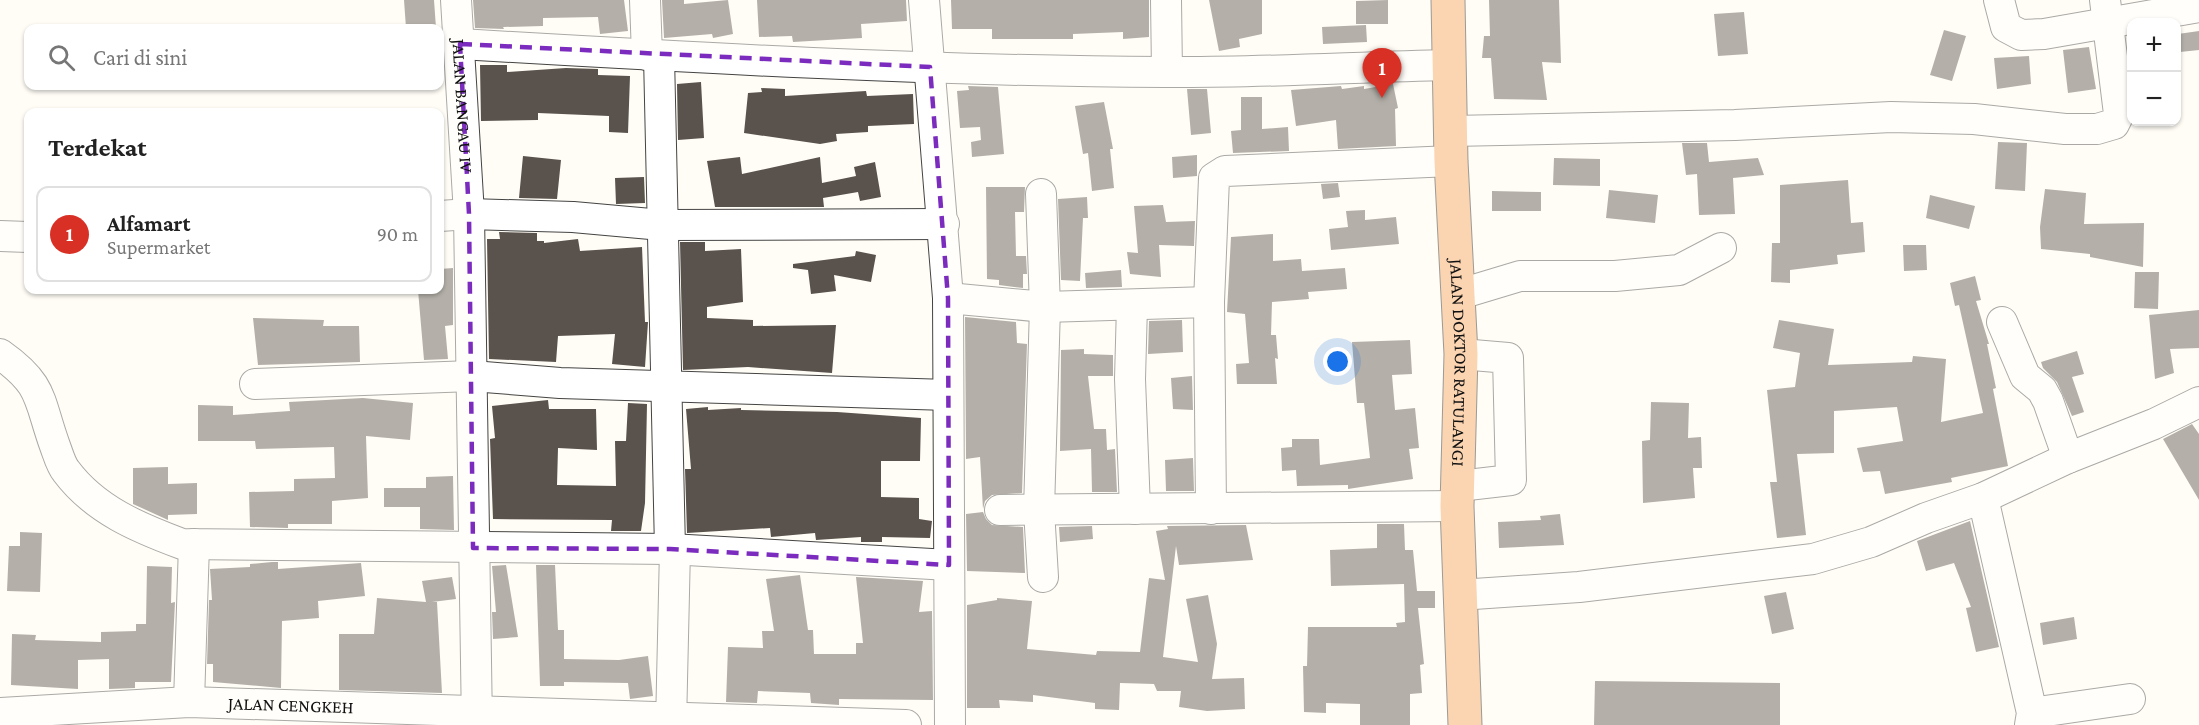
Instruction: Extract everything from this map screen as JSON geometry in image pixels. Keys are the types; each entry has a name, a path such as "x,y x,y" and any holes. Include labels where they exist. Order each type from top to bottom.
{"highway":[{"name":"JALAN DOKTOR RATULANGI","path":"1448,0 1451,146 1461,354 1458,496 1459,594 1465,725"}],"street":[{"name":"JALAN BANGAU IV","path":"456,0 469,214 473,548 478,718"},
{"path":"645,0 653,56 662,225 672,549 671,721"},
{"path":"924,0 944,224 948,298 950,725"},
{"path":"1166,0 1167,72"},
{"path":"1999,0 2006,27 2021,35 2107,12 2199,6"},
{"path":"1212,509 1209,302 1214,178 1219,174 1451,146 1712,125 1891,117 1974,119 2065,129 2107,127 2114,124 2120,114 2107,12"},
{"path":"460,44 653,56 930,67 1167,72 1449,65"},
{"path":"1041,194 1045,307 1039,510 1043,577"},
{"path":"444,216 469,214 573,217 662,225 944,224"},
{"path":"0,236 24,237"},
{"path":"1457,295 1520,276 1615,276 1679,270 1721,248"},
{"path":"948,298 1045,307 1209,302"},
{"path":"1131,305 1130,379 1135,509"},
{"path":"2002,322 2025,376 2042,390 2048,401 2068,458"},
{"path":"0,354 19,367 38,389 65,470 99,504 119,517 183,544 672,549 949,565"},
{"path":"1000,510 1212,509 1458,496 1511,480 1508,358 1461,354"},
{"path":"255,384 472,376 560,383 948,395"},
{"path":"1459,594 1579,587 1813,559 1870,542 1926,518 1983,498 2068,458 2154,424 2199,402"},
{"path":"1983,498 2031,719 2130,699"},
{"path":"194,544 195,710"},
{"name":"JALAN CENGKEH","path":"0,713 195,710 478,718 906,725"}],"highlighted area":[{"path":"460,44 930,67 948,298 949,565 670,549 473,548 469,214"}],"building":[{"path":"404,0 434,0 436,24 406,24"},
{"path":"473,0 624,0 628,31 600,34 598,17 543,18 543,26 503,27 504,29 475,28"},
{"path":"662,0 684,0 684,4 728,0 733,34 713,38 712,34 664,38"},
{"path":"757,0 906,0 907,21 861,24 862,38 793,42 792,36 759,37"},
{"path":"951,0 1149,0 1149,37 1123,39 1123,32 1073,34 1073,39 992,39 992,29 952,29"},
{"path":"1209,0 1262,0 1262,34 1239,39 1240,47 1219,51"},
{"path":"1388,0 1388,24 1356,24 1356,1"},
{"path":"1489,0 1559,0 1561,63 1542,62 1547,100 1494,99 1491,58 1482,58 1484,36 1490,36"},
{"path":"1744,12 1748,54 1718,56 1714,14"},
{"path":"1366,25 1367,42 1323,44 1322,27"},
{"path":"1944,30 1966,36 1952,81 1930,75"},
{"path":"2199,31 2199,50 2181,52 2181,34"},
{"path":"2089,47 2096,89 2068,93 2063,50"},
{"path":"2029,56 2031,84 1997,89 1994,58"},
{"path":"480,65 507,65 507,72 566,68 598,69 598,75 630,76 628,133 609,132 609,116 538,113 538,120 481,121"},
{"path":"701,82 704,138 678,140 677,84"},
{"path":"1393,84 1398,108 1395,109 1396,146 1338,149 1336,120 1296,126 1291,90 1341,86 1342,89 1364,86 1364,89"},
{"path":"968,86 998,87 1004,154 972,157 971,142 981,140 980,127 960,128 957,91 969,90"},
{"path":"761,88 785,89 785,96 866,91 867,96 913,94 914,124 868,126 868,132 836,134 837,141 820,144 744,133 748,93 762,92"},
{"path":"1187,89 1207,89 1211,133 1191,135"},
{"path":"1241,97 1262,97 1262,129 1288,127 1289,151 1233,153 1231,131 1241,130"},
{"path":"1104,102 1113,149 1110,149 1114,188 1092,191 1088,153 1083,154 1075,106"},
{"path":"1998,142 2027,143 2025,191 1995,189"},
{"path":"1682,143 1707,143 1709,162 1758,158 1764,175 1733,178 1735,214 1699,215 1697,174 1686,175"},
{"path":"1197,155 1197,176 1173,178 1172,157"},
{"path":"523,156 561,160 557,199 519,198"},
{"path":"740,157 742,174 820,157 822,183 856,176 854,167 875,162 881,197 860,201 858,192 823,198 824,207 715,207 707,161"},
{"path":"1554,158 1600,159 1600,186 1553,185"},
{"path":"644,177 645,203 616,204 615,178"},
{"path":"1848,180 1851,223 1863,222 1865,252 1837,255 1838,264 1790,270 1790,283 1771,282 1772,243 1780,243 1780,185"},
{"path":"1338,183 1340,197 1323,199 1321,184"},
{"path":"986,187 1025,187 1024,212 1015,212 1016,256 1026,256 1027,274 1023,274 1023,288 999,285 999,280 987,279"},
{"path":"2045,189 2086,193 2084,224 2144,223 2143,267 2090,257 2090,254 2041,249 2040,227"},
{"path":"1609,190 1658,195 1655,223 1606,218"},
{"path":"1492,191 1541,192 1541,211 1492,211"},
{"path":"1930,195 1975,206 1969,229 1926,218"},
{"path":"1087,197 1088,218 1083,218 1080,281 1061,280 1058,199"},
{"path":"1163,205 1166,222 1195,221 1194,246 1159,245 1161,277 1130,274 1127,252 1138,253 1134,206"},
{"path":"1365,210 1365,220 1396,217 1399,244 1331,250 1329,229 1348,227 1346,211"},
{"path":"499,232 537,233 537,241 544,241 544,243 578,239 580,251 642,247 645,322 648,322 645,367 612,364 615,334 558,336 556,362 489,359 487,239 500,239"},
{"path":"1273,234 1273,261 1301,259 1302,271 1345,268 1347,289 1308,292 1309,299 1272,302 1271,335 1276,335 1277,384 1237,384 1236,364 1249,363 1245,314 1227,312 1231,237"},
{"path":"680,242 705,242 705,251 741,249 743,302 707,307 707,318 753,320 753,326 836,325 832,373 748,367 683,370"},
{"path":"1903,245 1926,245 1927,270 1904,271"},
{"path":"856,251 876,255 871,282 834,275 836,291 811,294 808,270 793,268 793,264 855,256"},
{"path":"453,268 453,325 445,326 448,359 424,360 418,294 444,294 444,269"},
{"path":"1121,270 1122,287 1086,288 1085,273"},
{"path":"2135,272 2159,272 2158,309 2134,308"},
{"path":"1975,276 1981,300 1976,301 1989,344 1987,344 1996,388 1993,389 2008,466 1951,478 1952,482 1885,494 1880,471 1863,472 1857,448 1903,441 1897,407 1834,411 1834,453 1797,454 1806,535 1777,538 1770,482 1777,482 1767,390 1795,387 1800,353 1773,348 1779,320 1834,329 1828,365 1912,362 1913,356 1946,359 1941,422 1983,413 1959,305 1955,306 1950,283"},
{"path":"2199,310 2199,348 2170,349 2174,373 2155,379 2149,315"},
{"path":"965,317 1016,322 1017,343 1027,344 1022,493 992,495 985,501 983,509 980,457 966,459"},
{"path":"253,318 324,320 323,326 359,326 360,362 258,365"},
{"path":"1182,320 1183,352 1148,354 1149,321"},
{"path":"1410,340 1412,374 1392,375 1395,410 1415,408 1419,448 1409,449 1413,479 1348,489 1348,485 1297,486 1296,470 1282,471 1281,448 1292,447 1292,439 1319,439 1320,465 1370,458 1364,403 1357,403 1352,342"},
{"path":"1084,349 1084,354 1113,355 1113,376 1088,376 1094,429 1106,429 1107,450 1115,449 1117,492 1092,492 1091,449 1060,451 1061,350"},
{"path":"2077,351 2084,374 2072,377 2084,412 2072,416 2057,382 2043,368 2041,362"},
{"path":"1192,376 1193,410 1173,409 1171,378"},
{"path":"363,398 413,403 410,440 366,436 368,498 332,501 332,524 288,524 288,528 250,527 249,492 294,491 294,479 335,478 334,447 256,449 255,441 198,441 198,405 233,406 233,415 290,411 289,402"},
{"path":"548,400 549,409 596,409 597,450 558,448 557,485 616,486 615,441 626,441 628,403 647,404 645,503 641,531 611,531 612,520 493,519 490,439 495,438 492,406"},
{"path":"1651,402 1689,403 1688,438 1701,437 1702,468 1693,468 1695,498 1643,503 1642,441 1650,440"},
{"path":"708,407 708,410 741,408 741,410 837,412 921,418 920,461 881,461 881,497 919,498 919,519 932,521 930,538 882,537 882,542 861,542 861,537 816,540 815,533 771,537 770,528 687,533 685,469 691,469 686,409"},
{"path":"2192,424 2199,434 2199,500 2163,439"},
{"path":"1193,458 1194,491 1166,491 1165,460"},
{"path":"168,467 168,484 197,483 197,514 168,515 168,520 133,504 133,468"},
{"path":"453,476 454,530 420,529 420,507 384,507 384,488 426,488 426,477"},
{"path":"983,512 992,525 1023,527 1025,573 967,571 966,514"},
{"path":"1560,514 1564,545 1499,548 1498,522 1541,520 1540,516"},
{"path":"1970,521 1999,647 1976,652 1966,608 1971,607 1954,563 1926,571 1917,541"},
{"path":"1377,524 1404,524 1405,550 1413,550 1417,591 1435,591 1435,608 1418,608 1424,664 1420,665 1422,693 1410,694 1410,725 1360,725 1360,704 1326,703 1326,713 1304,712 1303,666 1307,666 1308,627 1397,627 1396,623 1405,622 1404,584 1331,586 1330,550 1377,548"},
{"path":"1246,525 1253,560 1179,565 1176,546 1163,657 1198,662 1186,599 1208,595 1217,644 1212,679 1244,678 1245,709 1207,711 1179,707 1181,691 1157,691 1154,684 1120,683 1119,710 1095,709 1095,703 1033,695 1033,702 999,700 1000,708 967,708 967,605 997,600 997,598 1032,601 1027,649 1096,655 1097,651 1140,652 1149,578 1165,580 1156,531 1168,529 1167,526"},
{"path":"1092,526 1093,539 1060,542 1059,527"},
{"path":"20,532 42,533 40,592 7,591 9,546 20,546"},
{"path":"278,562 278,569 361,563 365,596 318,601 319,618 282,621 281,688 213,682 213,664 207,664 209,600 212,600 210,569 250,567 250,564"},
{"path":"506,565 518,637 493,639 492,612 496,612 492,566"},
{"path":"536,565 555,565 558,630 564,630 564,659 619,660 648,656 653,696 630,699 628,683 564,682 564,686 540,686"},
{"path":"147,566 172,567 171,603 175,602 171,682 135,682 135,688 109,689 109,659 78,660 78,689 11,685 12,634 36,635 35,640 101,642 101,632 136,631 136,624 146,624"},
{"path":"800,575 808,630 813,630 814,654 856,654 856,643 863,643 856,577 923,581 919,612 932,611 933,700 839,699 839,705 811,703 810,693 758,691 757,703 726,702 728,647 763,648 762,631 774,631 766,579"},
{"path":"452,577 456,599 432,602 437,602 442,693 339,690 339,634 374,634 377,598 426,602 422,581"},
{"path":"1786,592 1794,629 1772,634 1764,596"},
{"path":"2074,617 2077,639 2043,645 2040,623"},
{"path":"1595,681 1780,683 1780,725 1594,725"}],"place":[{"name":"Alfamart","path":"1382,98"}]}
